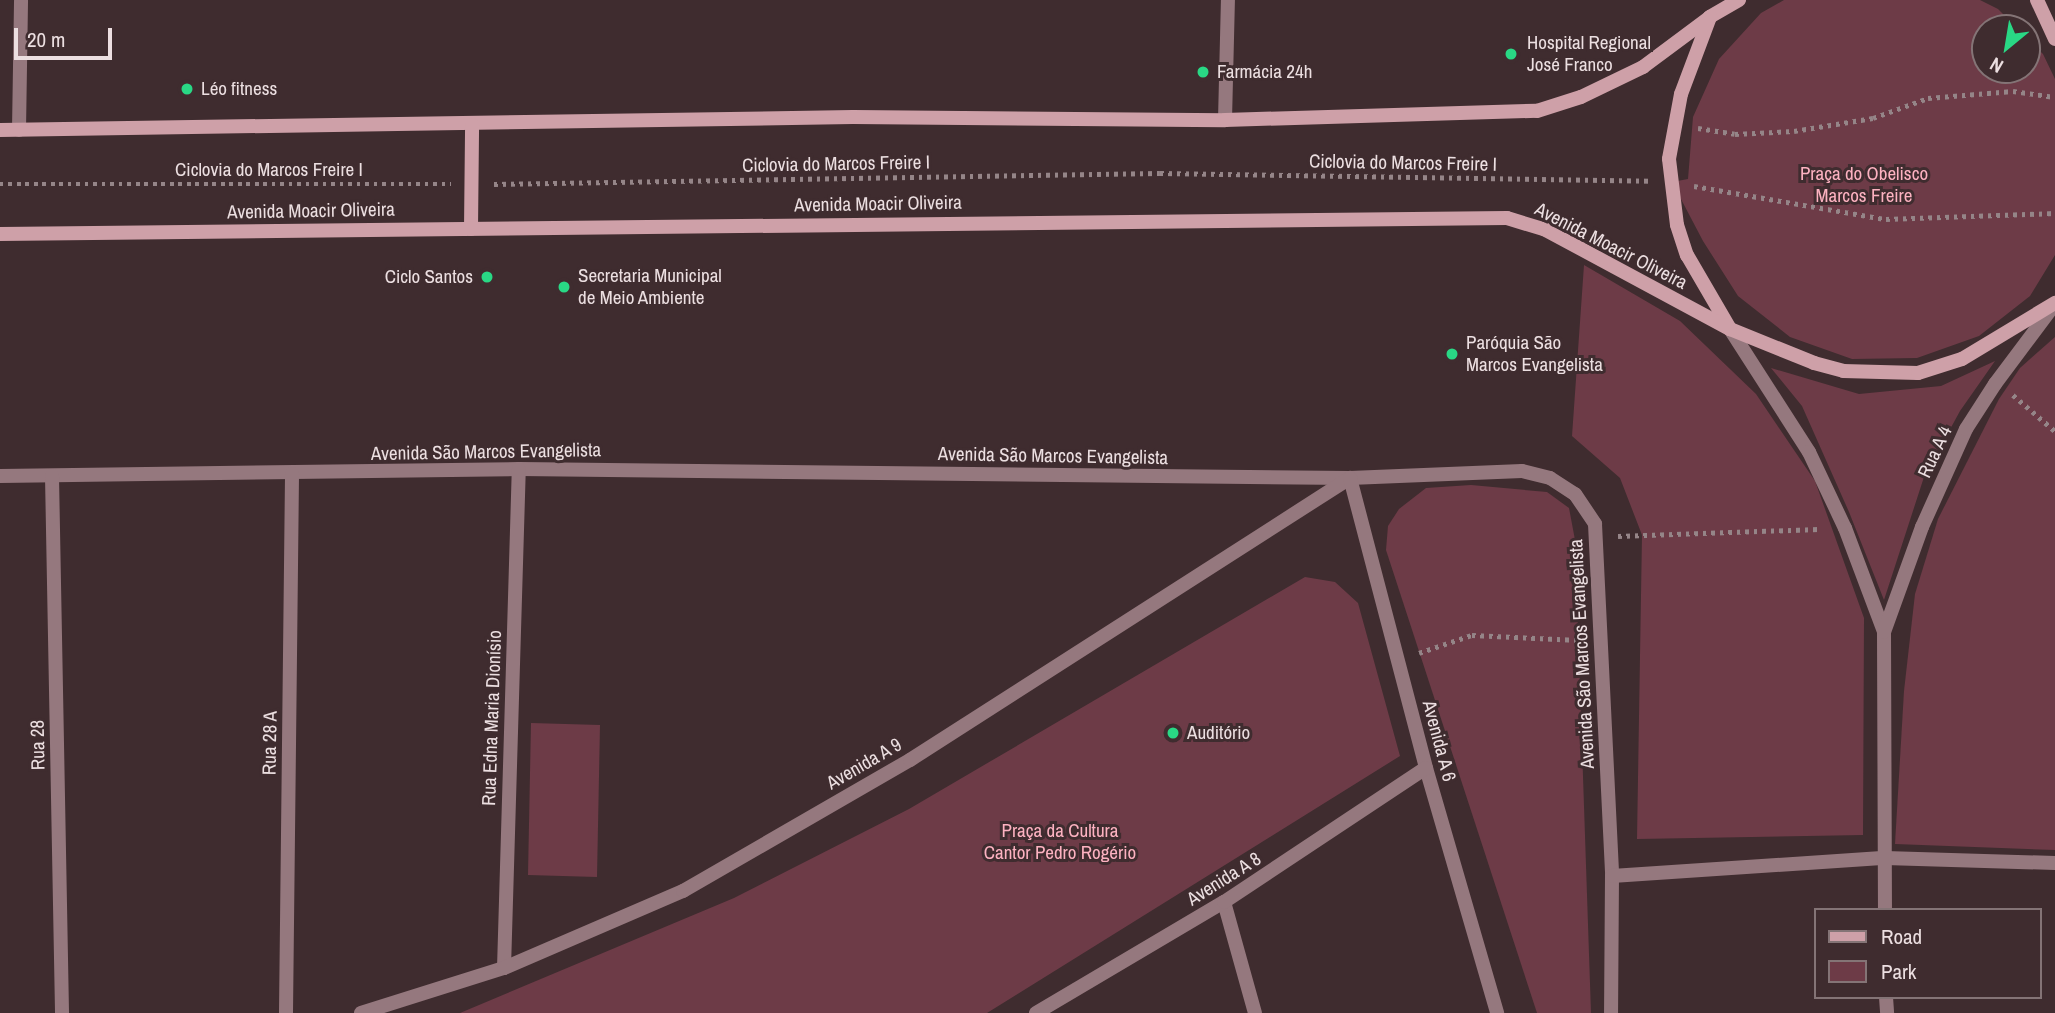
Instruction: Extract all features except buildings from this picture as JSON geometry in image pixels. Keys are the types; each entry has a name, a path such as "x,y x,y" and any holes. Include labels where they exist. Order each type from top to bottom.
{"main road":[{"path":"0,130 472,125 853,117 1225,120 1537,111 1581,97 1643,67 1710,17 1739,0"},
{"path":"2037,0 2055,39"},
{"path":"2043,0 2055,6"},
{"path":"1710,17 1681,94 1669,159 1677,225 1687,255 1730,329"},
{"path":"471,229 472,125"},
{"name":"Avenida Moacir Oliveira","path":"0,234 1507,218 1544,229 1730,329 1814,363 1843,371 1918,373 1962,359 2055,304"}],"street":[{"path":"19,130 21,0"},
{"path":"1225,120 1228,0"},
{"path":"1710,17 1718,0"},
{"name":"Rua A 4","path":"1885,908 1884,632 1922,527 1966,429 2055,304"},
{"name":"Rua A 4","path":"1730,329 1810,452 1845,528 1884,632"},
{"name":"Avenida São Marcos Evangelista","path":"0,476 519,469 1350,478 1522,471 1550,478 1575,495 1595,524 1612,876 1611,1013"},
{"name":"Rua Edna Maria Dionísio","path":"504,968 519,469"},
{"name":"Rua 28 A","path":"286,1013 292,474"},
{"name":"Rua 28","path":"52,476 62,1013"},
{"name":"Avenida A 6","path":"1350,478 1426,768 1497,1013"},
{"name":"Avenida A 9","path":"360,1013 504,968 684,891 886,774 1350,478"},
{"name":"Avenida A 8","path":"1036,1013 1224,902 1426,768"},
{"path":"1612,876 1885,858 2055,863"},
{"path":"1224,902 1255,1013"}],"path":[{"path":"1675,125 1735,134 1794,131 1873,118 1928,98 2013,91 2055,97"},
{"name":"Ciclovia do Marcos Freire I","path":"0,184 471,184 1160,173 1672,182 1886,219 2055,213"},
{"path":"1997,382 2055,431"},
{"path":"1596,537 1845,528"},
{"path":"1398,661 1472,635 1601,641"}],"green space":[{"name":"Praça do Obelisco Marcos Freire","path":"1784,0 1980,0 2003,14 1971,14 1971,84 2041,84 2041,52 2043,54 2055,79 2055,255 2030,296 1979,336 1917,358 1852,359 1790,337 1738,296 1703,241 1672,182 1688,179 1693,117 1719,59 1761,13"},
{"path":"1584,265 1680,321 1756,394 1815,481 1864,618 1863,835 1637,839 1642,535 1620,478 1572,436"},
{"path":"2055,337 2055,850 1895,844 1904,691 1915,594 1938,519 1999,399 2020,368"},
{"path":"1995,361 1960,411 1924,477 1884,600 1802,406 1771,368 1859,394 1941,386"},
{"path":"1471,485 1547,492 1569,508 1575,540 1591,1013 1537,1013 1386,550 1388,526 1399,509 1426,488"},
{"name":"Praça da Cultura Cantor Pedro Rogério","path":"1305,577 1335,582 1358,603 1400,756 987,1013 460,1013 734,898 909,809"},
{"path":"531,723 600,725 597,877 528,875"}],"place":[{"name":"Hospital Regional José Franco","path":"1511,54"},
{"name":"Farmácia 24h","path":"1203,72"},
{"name":"Léo fitness","path":"187,89"},
{"name":"Ciclo Santos","path":"487,277"},
{"name":"Secretaria Municipal de Meio Ambiente","path":"564,287"},
{"name":"Paróquia São Marcos Evangelista","path":"1452,354"},
{"name":"Auditório","path":"1173,733"}]}
